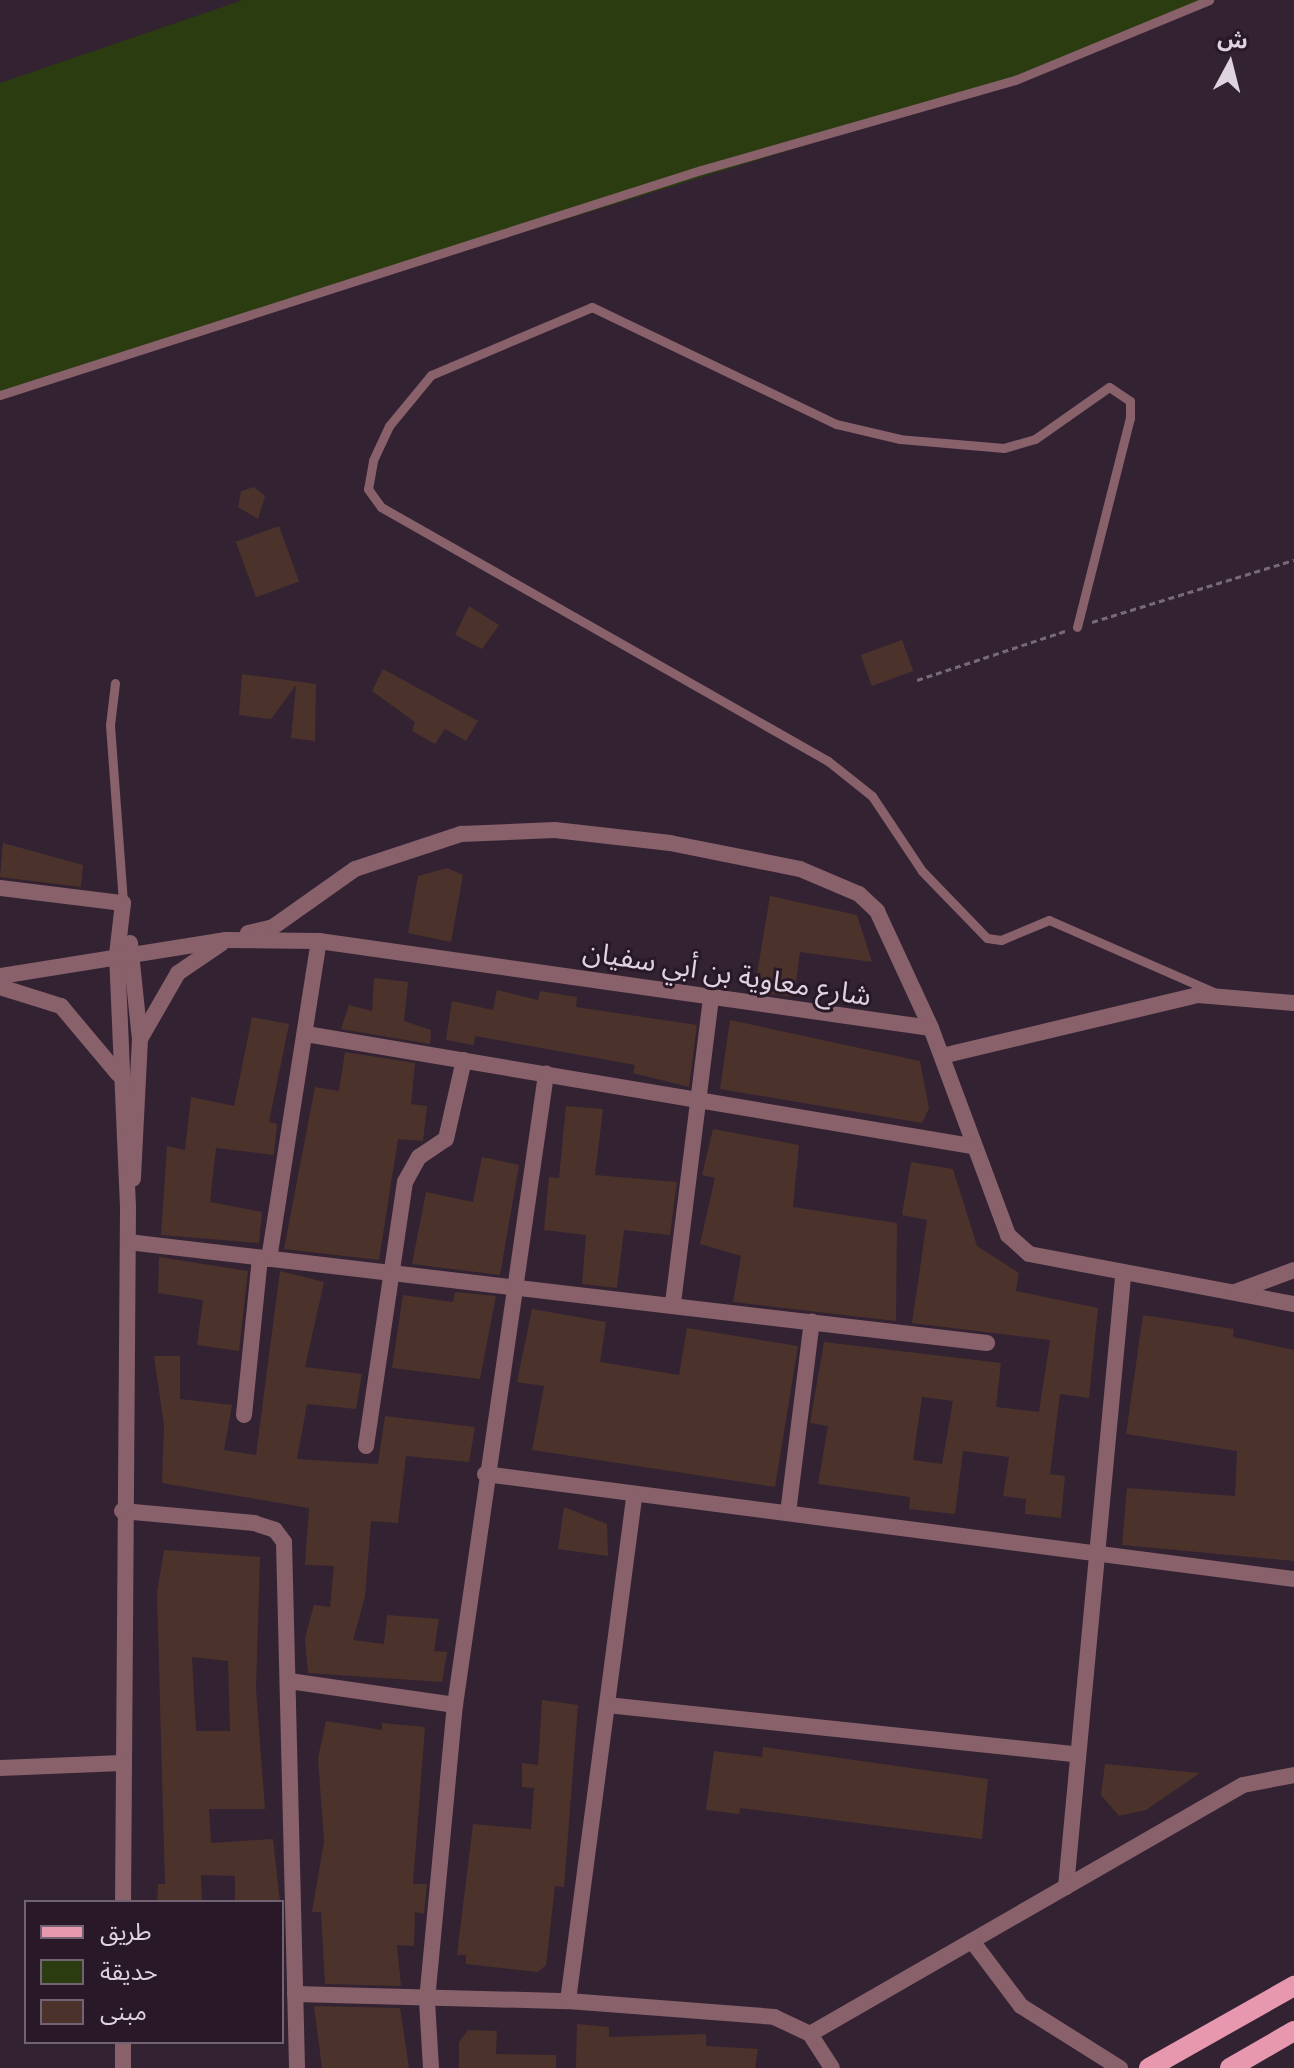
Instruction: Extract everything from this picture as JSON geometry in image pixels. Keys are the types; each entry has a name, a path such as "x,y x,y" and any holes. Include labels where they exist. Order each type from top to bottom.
{"main road":[{"path":"1149,2068 1178,2061 1294,1986"},
{"path":"1230,2068 1294,2031"}],"street":[{"path":"140,1039 178,973 226,940 273,927 355,869 461,834 555,830 670,843 800,869 859,894 877,911 931,1028 971,1146 1020,1248 1038,1260 1294,1304"},
{"path":"0,888 123,903 117,955 118,1074 128,1208"},
{"path":"122,926 134,953 140,1039 128,1208 122,1511 123,1900"},
{"name":"شارع معاوية بن أبي سفيان","path":"0,976 226,940 319,941 711,1000 931,1028"},
{"path":"244,1415 264,1258 306,1034 319,941"},
{"path":"0,987 75,1017 118,1074"},
{"path":"942,1056 1178,998 1222,995 1294,1003"},
{"path":"673,1303 711,1000"},
{"path":"306,1034 971,1146"},
{"path":"366,1446 388,1272 405,1182 419,1157 446,1139 464,1060"},
{"path":"431,2068 427,2000 455,1705 485,1474 546,1074"},
{"path":"128,1242 673,1303 987,1343"},
{"path":"1234,1293 1294,1270"},
{"path":"1066,1887 1093,1548 1123,1277"},
{"path":"788,1513 812,1321"},
{"path":"485,1474 634,1498 1093,1548 1294,1579"},
{"path":"568,2001 634,1498"},
{"path":"122,1511 275,1530 288,1561 297,2068"},
{"path":"289,1681 455,1705"},
{"path":"607,1705 1077,1754"},
{"path":"0,1768 122,1763"},
{"path":"810,2034 1243,1785 1294,1775"},
{"path":"972,1941 1021,2006 1120,2068"},
{"path":"295,1994 427,2000 568,2001 774,2017 810,2034 832,2068"},
{"path":"123,2044 123,2068"}],"lane":[{"path":"0,395 657,183 993,87 1209,0"},
{"path":"1077,627 1130,418 1130,401 1121,392 1098,390 1035,439 1004,448 900,439 836,424 592,307 431,375 389,426 368,489 381,507 603,636 828,761 872,796 922,871 987,938 1001,940 1049,920 1222,995"},
{"path":"115,683 110,725 123,903"}],"path":[{"path":"917,680 1294,560"}],"green space":[{"path":"243,0 1214,0 974,93 0,394 0,83"}],"building":[{"path":"254,487 265,496 258,519 238,507 241,491"},
{"path":"279,526 299,581 256,597 236,542"},
{"path":"469,606 499,625 482,649 455,635"},
{"path":"902,640 913,671 872,686 861,655"},
{"path":"383,669 478,721 466,741 445,729 435,744 412,731 415,722 372,691"},
{"path":"242,674 316,684 315,741 291,738 296,685 271,719 239,715"},
{"path":"3,843 83,865 81,887 0,877"},
{"path":"447,868 463,875 451,942 408,933 418,876"},
{"path":"770,896 857,915 872,962 800,952 794,997 754,992"},
{"path":"374,978 408,982 404,1021 431,1030 430,1044 341,1029 349,1005 372,1011"},
{"path":"497,990 538,1000 540,991 577,997 576,1007 697,1025 689,1087 633,1073 635,1065 475,1036 474,1045 446,1040 452,1001 493,1010"},
{"path":"252,1017 289,1024 269,1122 277,1124 274,1155 216,1148 210,1202 262,1212 259,1243 161,1235 167,1146 185,1150 191,1097 234,1106"},
{"path":"730,1020 920,1061 929,1108 922,1123 720,1089"},
{"path":"345,1052 415,1063 411,1104 427,1106 423,1141 398,1139 379,1260 284,1249 315,1087 339,1091"},
{"path":"566,1106 603,1109 595,1175 677,1182 670,1235 624,1230 617,1288 582,1284 586,1235 544,1230 549,1177 559,1178"},
{"path":"713,1129 799,1145 793,1207 897,1223 896,1321 733,1302 741,1256 700,1244 715,1178 702,1175"},
{"path":"482,1157 519,1165 500,1275 412,1264 426,1192 473,1202"},
{"path":"911,1162 953,1169 977,1246 1019,1273 1016,1291 1098,1308 1089,1398 1060,1394 1050,1474 1065,1476 1061,1518 1025,1514 1026,1499 1003,1496 1009,1457 963,1451 955,1514 909,1509 910,1497 818,1484 828,1426 810,1423 824,1342 1001,1363 996,1407 1039,1412 1050,1340 912,1323 927,1220 902,1215","holes":["922,1397 953,1401 942,1464 913,1460"]},
{"path":"159,1257 248,1271 239,1351 197,1345 203,1300 158,1293"},
{"path":"280,1271 324,1282 305,1367 362,1374 356,1409 307,1404 297,1459 378,1464 385,1416 475,1427 469,1462 406,1456 398,1523 371,1521 365,1597 353,1640 384,1644 387,1615 439,1619 434,1651 447,1652 442,1682 308,1673 305,1638 314,1605 330,1607 334,1566 305,1565 309,1508 162,1483 164,1425 154,1356 180,1356 180,1399 232,1405 224,1450 256,1455"},
{"path":"455,1292 496,1296 480,1379 392,1368 403,1295 453,1302"},
{"path":"532,1309 606,1322 600,1362 679,1375 687,1328 798,1346 775,1487 532,1450 544,1386 517,1382"},
{"path":"1143,1315 1234,1329 1233,1337 1294,1350 1294,1561 1122,1545 1127,1488 1235,1496 1237,1451 1126,1434"},
{"path":"564,1507 607,1524 608,1556 558,1549"},
{"path":"164,1550 260,1557 256,1689 265,1809 209,1809 211,1843 273,1839 280,1900 235,1900 235,1876 201,1875 202,1900 157,1900 158,1884 165,1884 157,1593","holes":["192,1657 228,1661 230,1731 196,1731"]},
{"path":"542,1700 578,1705 564,1887 555,1886 546,1965 538,1972 466,1964 466,1955 457,1955 473,1824 531,1829 534,1788 522,1787 522,1763 538,1765"},
{"path":"326,1721 382,1730 382,1723 425,1727 413,1884 427,1884 424,1914 415,1912 414,1946 397,1945 401,1986 325,1984 321,1912 312,1912 324,1842 318,1758"},
{"path":"763,1747 988,1779 982,1839 740,1808 739,1814 706,1810 714,1751 762,1757"},
{"path":"1105,1764 1200,1773 1146,1810 1119,1816 1101,1795"},
{"path":"314,2006 400,2008 409,2068 322,2068"},
{"path":"577,2024 609,2027 609,2037 706,2034 706,2046 758,2049 755,2068 576,2068"},
{"path":"468,2030 497,2031 496,2054 556,2055 556,2068 459,2068 459,2042"}]}
